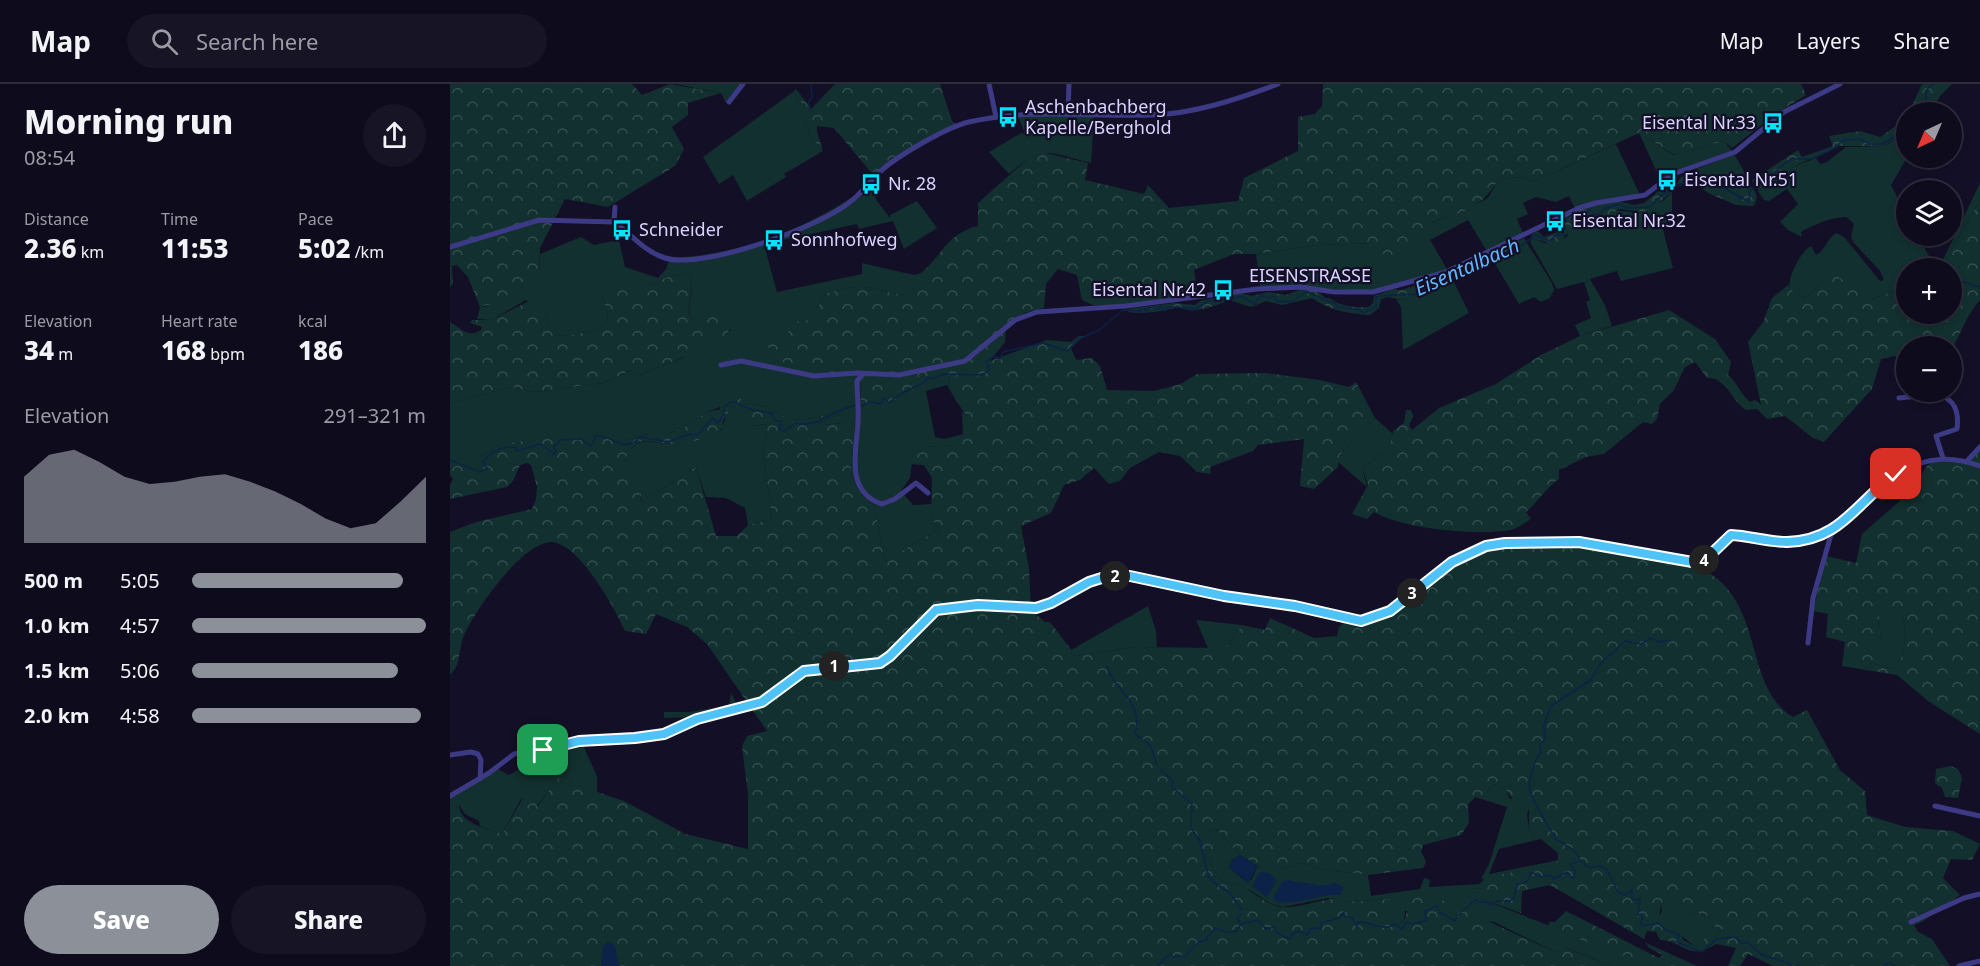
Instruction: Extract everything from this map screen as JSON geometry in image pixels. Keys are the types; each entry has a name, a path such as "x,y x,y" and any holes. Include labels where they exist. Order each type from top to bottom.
{"street":[{"path":"729,102 743,84"},
{"path":"989,84 996,117"},
{"path":"1068,112 1069,84"},
{"path":"450,248 539,220 614,222 635,242 670,259 700,257 752,246 798,231 836,211 856,197 881,170 935,137 964,123 996,117 1068,112 1166,114 1228,101 1278,84"},
{"name":"EISENSTRASSE","path":"721,365 741,361 814,376 899,375 964,361 1014,320 1026,314 1078,308 1126,306 1257,289 1301,287 1354,294 1409,284 1475,260 1533,229 1587,205 1645,195 1674,174 1735,152 1784,112 1840,84"},
{"path":"614,222 615,207"},
{"path":"864,374 857,381 859,419 855,475 858,484 865,494 882,504 895,499 916,483 928,493"},
{"path":"1943,458 1936,436 1957,429 1956,408 1948,402"},
{"path":"1967,461 1980,447"},
{"path":"450,796 480,779 517,753 589,740 659,735 697,719 762,702 804,671 880,663 936,610 978,605 1036,608 1051,603 1095,580 1122,576 1224,596 1300,607 1361,621 1390,611 1442,568 1486,546 1507,543 1579,542 1698,563 1731,535 1786,542 1808,540 1832,531 1897,473 1943,458 1967,461 1980,466"},
{"path":"1808,643 1813,598 1832,531"},
{"path":"450,755 471,752 478,754 481,760 480,779"},
{"path":"1935,806 1980,816"},
{"path":"1911,922 1964,898 1980,894"},
{"path":"1959,966 1980,961"}],"green space":[{"path":"450,84 632,84 642,95 670,84 721,93 688,103 688,115 672,127 684,149 675,166 608,207 565,199 540,248 539,276 492,304 480,307 468,277 457,265 452,266 453,284 450,287"},
{"path":"676,84 742,84 726,103 721,93"},
{"path":"835,84 940,84 952,121 956,124 874,176 834,128 817,126 823,151 809,135 805,117 786,134 783,132 804,106 793,92 796,89 811,109"},
{"path":"1323,84 1801,84 1806,95 1777,113 1732,148 1724,141 1674,155 1639,133 1533,182 1520,177 1499,179 1478,203 1462,212 1432,222 1425,241 1386,257 1375,243 1318,245 1256,254 1234,254 1136,293 1128,305 1093,305 1082,300 1077,275 1058,269 1046,284 1044,308 1024,313 1006,327 1005,342 990,361 1047,340 1071,342 1079,336 1084,336 1071,348 1076,360 1092,358 1100,366 1107,390 1153,391 1181,384 1197,374 1266,373 1320,380 1349,387 1356,382 1375,418 1339,456 1338,467 1314,489 1300,486 1304,439 1258,445 1253,451 1210,467 1211,474 1197,472 1180,456 1159,452 1130,468 1120,481 1109,484 1094,468 1080,480 1064,485 1051,513 1021,526 1029,568 1031,610 1045,622 1050,622 1076,656 1135,647 1225,648 1242,625 1265,630 1270,618 1314,638 1337,636 1339,627 1345,621 1358,624 1381,619 1449,568 1475,554 1503,546 1571,544 1699,567 1721,582 1735,600 1745,621 1766,685 1777,703 1793,717 1807,710 1840,770 1865,791 1867,815 1905,827 1953,831 1980,844 1972,860 1951,859 1943,878 1960,895 1922,922 1914,925 1918,932 1932,939 1950,966 1773,966 1748,954 1740,966 1728,966 1736,948 1716,944 1706,949 1692,951 1660,940 1656,932 1647,931 1644,939 1550,885 1522,891 1521,913 1457,890 1484,888 1480,884 1485,877 1552,866 1558,860 1558,853 1529,829 1529,809 1536,816 1534,798 1516,804 1506,790 1494,784 1484,796 1475,797 1468,805 1469,823 1461,835 1423,845 1421,851 1426,862 1423,868 1368,875 1325,870 1302,863 1282,869 1263,869 1240,855 1215,828 1204,833 1214,840 1219,852 1211,852 1205,856 1222,880 1232,884 1238,883 1264,900 1281,907 1335,898 1343,898 1345,902 1390,899 1393,924 1404,922 1411,896 1427,893 1555,952 1564,947 1611,966 450,966 450,804 459,808 466,819 471,822 502,834 527,791 532,792 537,807 558,778 626,802 685,834 748,849 748,795 742,746 747,736 767,731 707,644 687,627 656,614 646,634 625,631 613,607 584,564 562,545 551,542 539,545 527,553 490,593 465,633 458,661 450,675 450,532 476,522 532,509 537,487 531,465 527,463 520,465 513,481 507,487 450,499 450,485 453,479 450,475 450,456 474,461 498,445 567,434 598,434 626,440 648,434 668,434 689,425 707,412 720,409 720,402 735,389 741,389 743,394 741,399 744,403 769,407 789,420 816,418 854,404 856,407 819,423 822,425 855,422 851,473 862,495 874,505 885,561 939,529 931,517 932,478 924,465 910,464 913,454 926,447 953,445 968,432 967,417 952,394 948,374 924,380 925,386 879,407 861,411 860,376 800,372 779,359 767,346 790,336 785,323 809,320 827,293 860,287 898,294 921,290 921,273 959,234 978,226 978,203 1030,157 1041,152 1088,163 1085,180 1144,194 1148,185 1169,208 1238,201 1244,178 1298,151 1298,117 1315,114 1322,106","holes":["732,406 739,415 739,423 751,426 767,424 763,454 772,519 748,525 737,536 716,536 696,467 642,502 640,499 642,491 625,462 633,447 645,441 677,444 705,437 724,428 723,421","1666,898 1681,900 1691,912 1708,916 1715,927 1724,930 1714,937 1705,937 1702,945 1695,946 1683,940 1676,924 1659,919 1661,904"]},
{"path":"1922,84 1952,84 1937,102 1914,102"},
{"path":"793,92 804,106 786,134 805,116 809,135 823,151 784,174 786,177 747,201 733,175 719,184 703,157"},
{"path":"1018,116 1094,116 1091,163 1055,154 1039,154 1009,174 989,152 1021,133 1025,134"},
{"path":"1896,126 1896,138 1884,146 1839,146 1793,167 1765,189 1759,191 1752,180 1798,150 1802,157 1833,146 1829,136 1860,131 1880,137"},
{"path":"1639,133 1673,155 1724,141 1732,151 1661,181"},
{"path":"1896,139 1896,168 1901,168 1891,185 1896,195 1896,246 1923,246 1930,258 1896,258 1896,290 1873,299 1840,280 1829,277 1806,297 1795,295 1789,285 1799,259 1811,246 1816,255 1837,233 1845,238 1880,281 1884,280 1880,271 1853,242 1851,236 1854,224 1847,217 1830,219 1811,227 1801,232 1802,237 1788,230 1780,222 1798,204 1787,189 1769,201 1764,200 1758,191 1765,189 1793,167 1816,158 1820,164 1827,162 1846,147 1885,146"},
{"path":"1616,144 1640,195 1575,209 1569,196 1556,202 1536,197 1523,203 1528,214 1517,219 1523,233 1486,250 1468,220 1430,240 1447,269 1443,272 1373,291 1260,286 1256,254 1318,245 1375,243 1464,211 1488,198 1499,179 1520,177 1533,182"},
{"path":"1734,154 1751,183 1749,185 1715,181 1694,170"},
{"path":"1690,171 1701,172 1722,183 1748,185 1756,194 1755,203 1753,206 1736,205 1708,193 1695,183 1677,184 1680,178"},
{"path":"1671,181 1674,189 1672,192 1648,211 1619,209 1597,223 1587,218 1554,244 1531,238 1532,234 1538,231 1544,237 1560,231 1563,218 1584,208 1618,201 1634,205 1644,203"},
{"path":"1980,183 1980,200 1962,231 1962,220"},
{"path":"870,185 877,201 890,218 890,215 917,201 937,228 904,249 893,221 859,229 857,224 765,244 765,248 777,292 862,274 862,263 914,275 921,273 922,290 914,293 898,294 860,287 827,293 809,320 835,373 860,376 861,411 924,380 948,374 952,394 947,385 926,391 935,437 944,439 963,434 962,411 967,417 969,432 953,445 926,447 913,454 910,478 901,491 913,505 933,504 931,517 939,529 885,561 874,505 862,495 851,473 855,422 822,425 819,423 855,407 854,404 816,418 789,420 769,407 744,403 741,399 707,412 689,425 668,434 648,434 626,440 593,434 498,445 474,461 467,462 450,456 450,403 511,387 534,392 604,383 632,370 637,376 682,358 731,330 724,311 693,321 689,309 692,284 685,273 665,278 653,285 602,296 607,313 606,323 581,333 553,335 545,315 526,300 492,320 477,319 480,307 485,307 539,276 540,254 581,237 594,245 619,240 625,267 658,278 666,269 670,258 724,251 776,236 824,214"},
{"path":"1672,192 1672,219 1665,224 1663,230 1673,268 1621,281 1617,271 1590,279 1605,305 1612,326 1580,336 1575,325 1591,318 1586,302 1590,300 1584,282 1557,289 1530,242 1532,238 1545,243 1567,237 1572,226 1579,221 1604,212 1622,211 1636,214 1663,201"},
{"path":"1980,200 1980,300 1958,336 1896,336 1896,356 1881,359 1872,389 1824,442 1813,438 1785,416 1767,419 1757,409 1746,410 1724,385 1707,378 1695,362 1685,367 1674,390 1660,404 1657,419 1652,424 1643,422 1604,454 1586,457 1559,470 1559,479 1526,512 1531,519 1516,528 1497,532 1441,530 1403,523 1374,512 1367,519 1352,514 1368,485 1362,468 1387,449 1393,431 1404,423 1406,410 1411,410 1413,416 1409,426 1412,430 1439,408 1496,384 1541,355 1580,336 1669,310 1715,339 1731,362 1728,375 1750,402 1755,400 1761,405 1748,342 1763,322 1772,298 1788,285 1795,295 1806,297 1829,277 1835,275 1873,299 1896,290 1896,324 1962,324 1962,258 1947,258 1954,246 1962,246 1962,231"},
{"path":"1524,238 1527,243 1514,252 1467,274 1449,278 1403,300 1388,297 1381,299 1379,308 1370,315 1340,311 1312,298 1282,305 1266,301 1251,307 1229,300 1198,310 1177,308 1146,313 1128,312 1129,309 1174,303 1195,305 1200,301 1230,294 1241,293 1251,296 1269,292 1286,295 1304,288 1342,304 1369,307 1373,303 1374,296 1394,289 1402,290 1446,274"},
{"path":"1527,243 1554,290 1550,298 1541,302 1534,297 1519,304 1494,262"},
{"path":"1950,246 1954,246 1947,258 1944,258"},
{"path":"1194,269 1198,295 1128,305 1135,294"},
{"path":"685,273 692,284 689,309 693,321 724,310 731,328 716,341 637,376 631,370 604,383 534,392 511,387 450,403 450,322 465,332 476,332 482,327 470,323 472,320 492,320 531,300 545,315 553,335 581,333 606,323 607,313 602,296 606,290 623,285 629,289 653,285 665,278"},
{"path":"1452,278 1469,313 1403,350 1401,307 1396,299 1403,300"},
{"path":"732,406 751,426 767,424 763,454 772,519 748,525 745,508 726,498 706,497 696,467 642,502 625,462 633,446 646,441 667,444 684,442 722,430 728,409"},
{"path":"1375,418 1393,434 1386,450 1362,468 1367,487 1338,462 1339,456"},
{"path":"1980,451 1980,734 1928,701 1897,675 1842,666 1845,642 1826,637 1828,614 1813,611 1826,556 1856,563 1862,534 1910,492 1926,467 1932,462 1968,460","holes":["1902,610 1905,641 1899,663 1894,669 1869,663 1874,660 1873,639 1880,640 1882,631 1878,627 1879,616 1884,612 1896,615"]},
{"path":"1148,606 1156,631 1157,647 1135,647 1076,656 1071,650"},
{"path":"1902,609 1905,640 1899,663 1895,669 1868,663 1872,638 1880,639 1882,632 1878,627 1879,616 1884,612"},
{"path":"1196,620 1242,625 1225,648 1208,648"},
{"path":"731,693 738,706 697,717 664,718 664,712 690,712 729,705"},
{"path":"582,743 597,776 597,792 558,779 536,807 521,799 502,834 480,826 479,821 465,814 459,805 459,808 450,804 450,798 498,769 509,775 521,768 529,754"},
{"path":"1951,766 1958,769 1962,778 1958,798 1945,797 1942,788 1935,783 1936,769"},
{"path":"1494,784 1506,790 1510,799 1534,798 1536,817 1529,809 1527,814 1529,829 1541,839 1499,849 1489,874 1559,860 1552,866 1481,879 1489,864 1507,807 1475,797 1484,796"},
{"path":"1215,828 1240,855 1232,860 1229,867 1245,881 1251,880 1258,866 1263,869 1282,869 1302,863 1325,870 1368,875 1371,896 1420,889 1424,878 1430,880 1429,887 1480,884 1485,888 1459,890 1651,966 1611,966 1565,947 1555,952 1494,922 1405,911 1404,922 1393,924 1389,899 1345,902 1329,898 1283,907 1272,904 1238,883 1227,883 1218,876 1205,856 1211,852 1219,852 1204,833"},
{"path":"1666,897 1681,900 1691,912 1708,916 1715,927 1724,930 1702,945 1695,946 1658,919 1662,911 1661,904"},
{"path":"1566,911 1659,958 1663,955 1649,948 1646,943 1697,966 1651,966 1547,927 1550,922 1555,922"}],"water":[{"path":"1240,855 1258,866 1248,883 1229,867 1232,860"},
{"path":"1260,872 1269,873 1277,880 1267,897 1252,886"},
{"path":"1287,880 1324,886 1334,883 1342,886 1343,890 1340,895 1292,902 1276,901 1273,898 1282,882"},
{"path":"607,942 615,945 619,966 601,966 603,946"}],"waterway":[{"path":"811,84 812,97 808,103 811,110"},
{"name":"Eisentalbach","path":"1926,102 1927,90 1934,84"},
{"name":"Eisentalbach","path":"862,406 870,402 881,404 884,398 889,403 902,393 926,381 927,377 932,379 944,374 983,375 990,369 986,362 993,356 1000,359 1003,352 1043,343 1067,351 1079,339 1099,330 1123,310 1141,311 1143,308 1145,310 1152,307 1156,310 1161,306 1165,311 1167,307 1193,308 1192,311 1208,301 1234,299 1241,296 1256,305 1256,300 1261,296 1269,298 1273,296 1278,302 1293,301 1306,292 1336,304 1337,307 1361,310 1363,313 1376,307 1376,297 1416,294 1418,289 1445,281 1465,268 1468,270 1501,256 1511,248 1520,247 1535,235 1550,241 1556,235 1564,235 1563,224 1570,215 1582,216 1582,212 1587,213 1589,209 1594,214 1600,214 1604,209 1619,204 1627,208 1650,207 1663,194 1671,191 1672,187 1681,185 1687,175 1706,179 1709,186 1724,188 1749,202 1750,191 1791,159 1812,159 1835,148 1843,140 1859,139 1871,144 1882,144 1896,136"},
{"path":"1962,281 1980,287"},
{"name":"Eisentalbach","path":"450,460 480,472 487,468 483,461 494,452 507,447 517,448 516,451 540,444 554,454 556,451 554,447 560,440 581,439 591,446 596,436 623,444 633,443 641,437 668,442 690,434 697,435 713,418 718,423 724,414 724,407 733,402 749,409 771,413 775,420 782,422 779,430 784,431 796,423 811,424 840,410 855,406"},
{"path":"1580,861 1574,850 1557,840 1529,787 1534,765 1541,752 1540,744 1545,739 1544,726 1551,706 1591,680 1600,664 1625,641 1641,644 1651,638 1660,642 1669,640"},
{"path":"1107,666 1115,682 1132,704 1136,712 1135,734 1151,746 1156,764"},
{"path":"1160,769 1173,781 1172,787 1192,804 1191,828 1200,841 1208,875 1213,882 1229,892 1242,910"},
{"path":"1517,884 1527,882 1531,873 1540,877 1551,875 1554,879 1567,872 1573,879 1576,872 1570,864 1580,861 1590,868 1600,866 1607,870 1618,892 1625,895 1632,890 1632,900 1640,899 1638,915 1641,915 1643,919 1640,922 1643,926 1658,923 1666,930 1679,934 1677,942 1702,952 1717,939 1736,937 1742,944 1747,942 1761,954 1792,966"},
{"path":"1157,966 1170,954 1173,957 1185,956 1199,942 1207,940 1216,928 1225,932 1233,932 1241,924 1258,920 1266,929 1274,927 1277,933 1290,939 1293,933 1299,931 1307,935 1310,929 1321,928 1321,923 1339,918 1344,912 1344,916 1352,918 1357,927 1358,922 1363,922 1381,927 1396,924 1401,929 1407,922 1411,924 1426,921 1425,911 1437,906 1441,913 1455,921 1457,916 1476,899 1478,902 1487,902 1490,905 1498,901 1510,901 1514,897 1517,886"},
{"path":"1240,923 1237,918 1241,914"},
{"path":"1882,966 1889,963 1895,966"}],"place":[{"name":"Aschenbachberg Kapelle/Berghold","path":"1008,117"},
{"name":"Eisental Nr.33","path":"1773,123"},
{"name":"Eisental Nr.51","path":"1667,180"},
{"name":"Nr. 28","path":"871,184"},
{"name":"Eisental Nr.32","path":"1555,221"},
{"name":"Schneider","path":"622,230"},
{"name":"Sonnhofweg","path":"774,240"},
{"name":"Eisental Nr.42","path":"1223,290"}],"route":[{"path":"543,750 579,741 664,734 697,719 741,710 762,702 804,671 880,663 936,610 978,605 1036,608 1051,603 1095,580 1108,576 1130,576 1224,596 1320,611 1353,621 1367,621 1390,611 1435,573 1452,562 1486,546 1540,541 1594,543 1698,563 1705,560 1731,535 1786,542 1802,541 1830,532 1896,474"}]}
